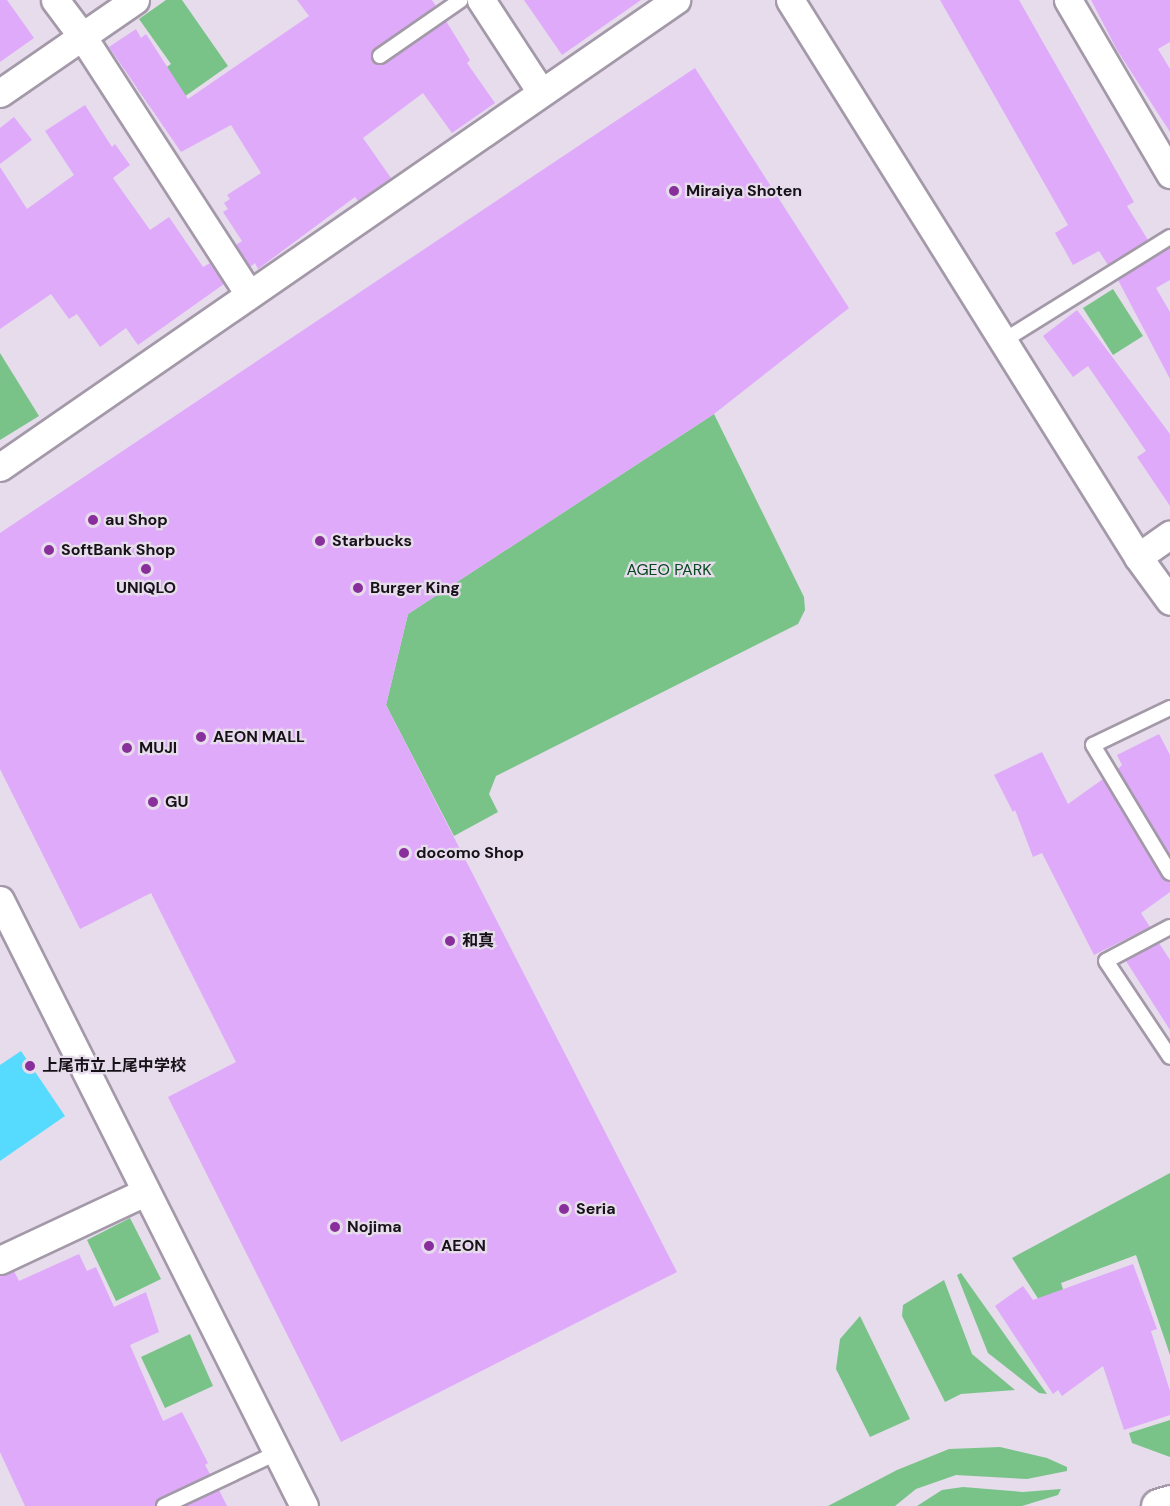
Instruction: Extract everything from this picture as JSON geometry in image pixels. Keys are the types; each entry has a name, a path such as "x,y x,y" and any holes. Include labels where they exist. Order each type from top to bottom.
{"main road":[{"path":"1158,1506 1170,1502"}],"street":[{"path":"55,0 82,36 248,293"},
{"path":"0,93 135,0"},
{"path":"481,0 541,92"},
{"path":"0,467 248,293 676,0"},
{"path":"789,0 1138,557 1170,601"},
{"path":"1068,0 1170,174"},
{"path":"1138,557 1170,535"},
{"path":"0,900 145,1192 279,1452 304,1506"},
{"path":"0,1260 145,1192"}],"lane":[{"path":"380,56 461,0"},
{"path":"1003,341 1170,237"},
{"path":"1170,708 1093,745 1170,873"},
{"path":"1170,927 1106,961 1170,1057"},
{"path":"164,1506 279,1452"}],"green space":[{"path":"166,0 182,0 228,66 157,116 137,88 171,64 139,19"},
{"path":"1113,289 1143,336 1113,355 1083,308"},
{"path":"0,353 39,416 0,440"},
{"name":"AGEO PARK","path":"714,414 804,597 805,610 798,624 496,776 489,794 498,812 454,836 386,705 408,614"},
{"path":"1170,1173 1170,1355 1136,1255 1061,1283 1074,1323 1057,1328 1012,1258"},
{"path":"130,1218 161,1279 116,1301 87,1240"},
{"path":"961,1273 1047,1394 1039,1393 988,1353 957,1275"},
{"path":"944,1280 972,1354 1015,1390 961,1394 945,1402 902,1316 903,1305"},
{"path":"860,1316 910,1419 870,1437 836,1369 840,1339"},
{"path":"190,1334 213,1386 165,1408 141,1357"},
{"path":"1170,1420 1170,1457 1132,1443 1129,1433"},
{"path":"1000,1447 1047,1458 1067,1467 1067,1471 1027,1479 956,1475 916,1489 895,1506 828,1506 897,1470 949,1449"},
{"path":"963,1487 1023,1492 1061,1489 1058,1495 1022,1506 917,1506 942,1490"}],"water":[{"path":"21,1051 65,1116 0,1161 0,1065"}],"building":[{"path":"0,0 7,0 34,38 0,62"},
{"path":"297,0 432,0 436,6 375,49 372,61 385,63 446,21 470,60 467,63 495,103 452,133 423,93 363,138 391,178 358,201 355,197 258,269 255,263 250,267 236,245 242,241 223,212 228,209 224,203 230,199 227,195 261,173 231,125 181,152 109,47 136,29 141,38 146,34 188,99 309,16"},
{"path":"524,0 641,0 562,55"},
{"path":"940,0 1019,0 1134,202 1127,206 1148,240 1108,265 1099,251 1073,265 1055,233 1068,225"},
{"path":"1091,0 1170,0 1170,42 1158,49 1170,69 1170,132 1117,50"},
{"name":"AEON MALL","path":"695,68 849,308 714,414 408,614 386,705 677,1272 341,1442 168,1097 236,1062 151,893 80,929 0,769 0,533"},
{"path":"85,105 112,147 115,144 130,165 113,178 150,230 169,217 203,267 210,263 224,284 138,345 126,328 100,347 77,314 69,319 51,294 0,329 0,167 27,209 74,175 45,131"},
{"path":"14,117 32,140 0,164 0,128"},
{"path":"1170,248 1170,280 1156,288 1170,312 1170,379 1118,280"},
{"path":"1077,310 1170,434 1170,506 1137,457 1146,451 1088,366 1073,377 1043,336"},
{"path":"1159,734 1170,755 1170,856 1118,769 1122,765 1117,755"},
{"path":"1042,752 1068,804 1103,779 1162,878 1170,882 1170,892 1141,913 1150,927 1094,955 1042,853 1033,857 1015,810 1013,812 994,775"},
{"path":"1159,943 1170,960 1170,1030 1126,961"},
{"path":"79,1254 87,1271 96,1267 114,1307 146,1292 159,1332 130,1345 163,1421 182,1412 208,1463 205,1465 210,1474 160,1498 155,1506 25,1506 0,1452 0,1276 14,1271 19,1281"},
{"path":"1133,1264 1157,1329 1151,1331 1170,1391 1170,1415 1124,1430 1103,1366 1062,1396 1058,1390 1053,1394 995,1306 1023,1286 1033,1300"},
{"path":"219,1490 227,1506 185,1506"}],"place":[{"name":"Miraiya Shoten","path":"674,191"},
{"name":"au Shop","path":"93,520"},
{"name":"Starbucks","path":"320,541"},
{"name":"SoftBank Shop","path":"49,550"},
{"name":"UNIQLO","path":"146,569"},
{"name":"Burger King","path":"358,588"},
{"name":"AEON MALL","path":"201,737"},
{"name":"MUJI","path":"127,748"},
{"name":"GU","path":"153,802"},
{"name":"docomo Shop","path":"404,853"},
{"name":"和真","path":"450,941"},
{"name":"上尾市立上尾中学校","path":"30,1066"},
{"name":"Seria","path":"564,1209"},
{"name":"Nojima","path":"335,1227"},
{"name":"AEON","path":"429,1246"}]}
